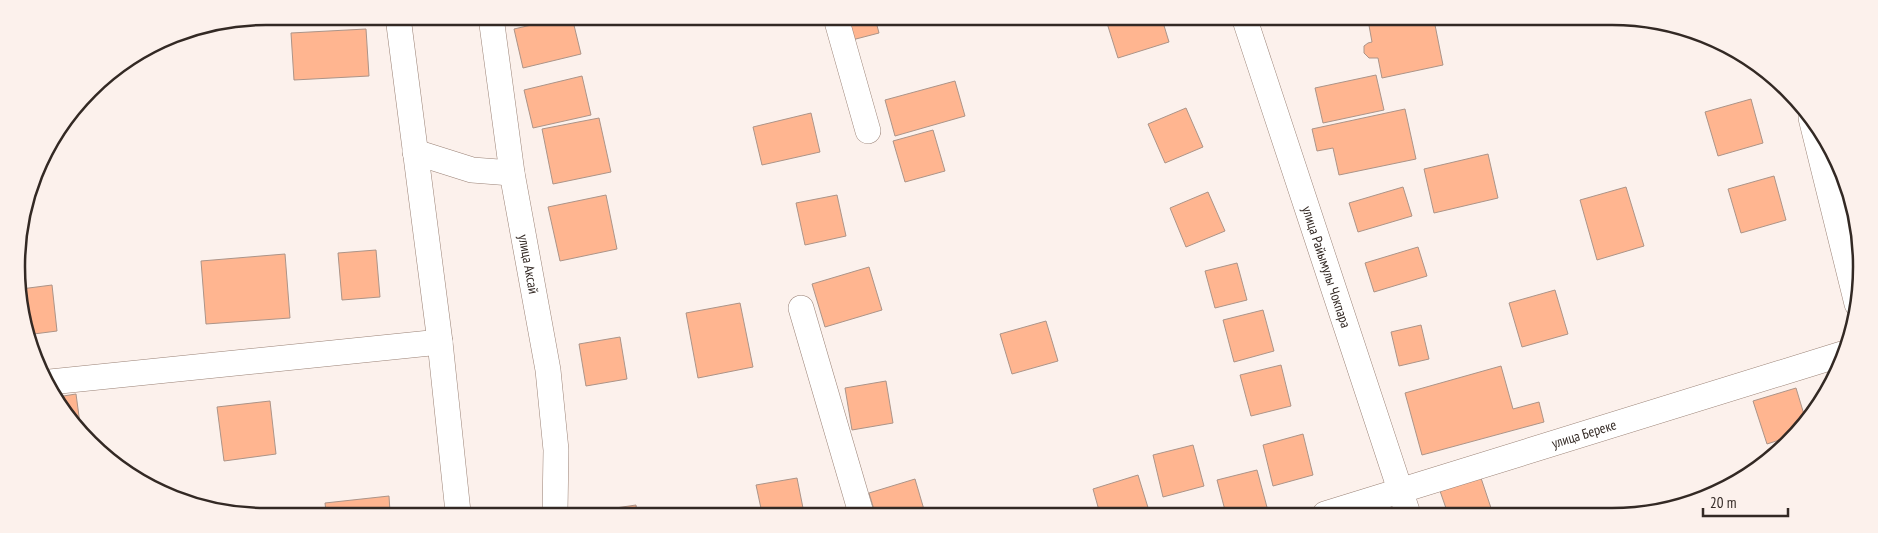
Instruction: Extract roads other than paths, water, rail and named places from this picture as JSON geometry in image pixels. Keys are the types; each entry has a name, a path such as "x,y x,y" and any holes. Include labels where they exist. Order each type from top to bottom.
{"street":[{"path":"399,25 440,342 458,508"},
{"name":"улица Аксай","path":"492,25 512,173 548,370 556,450 555,508"},
{"path":"838,25 868,132"},
{"name":"улица Райымулы Чокпара","path":"1247,25 1404,503"},
{"path":"1815,136 1852,284"},
{"path":"415,152 472,170 512,173"},
{"path":"801,308 860,508"},
{"path":"54,382 440,342"},
{"name":"улица Береке","path":"1368,508 1404,503 1834,361"}]}
